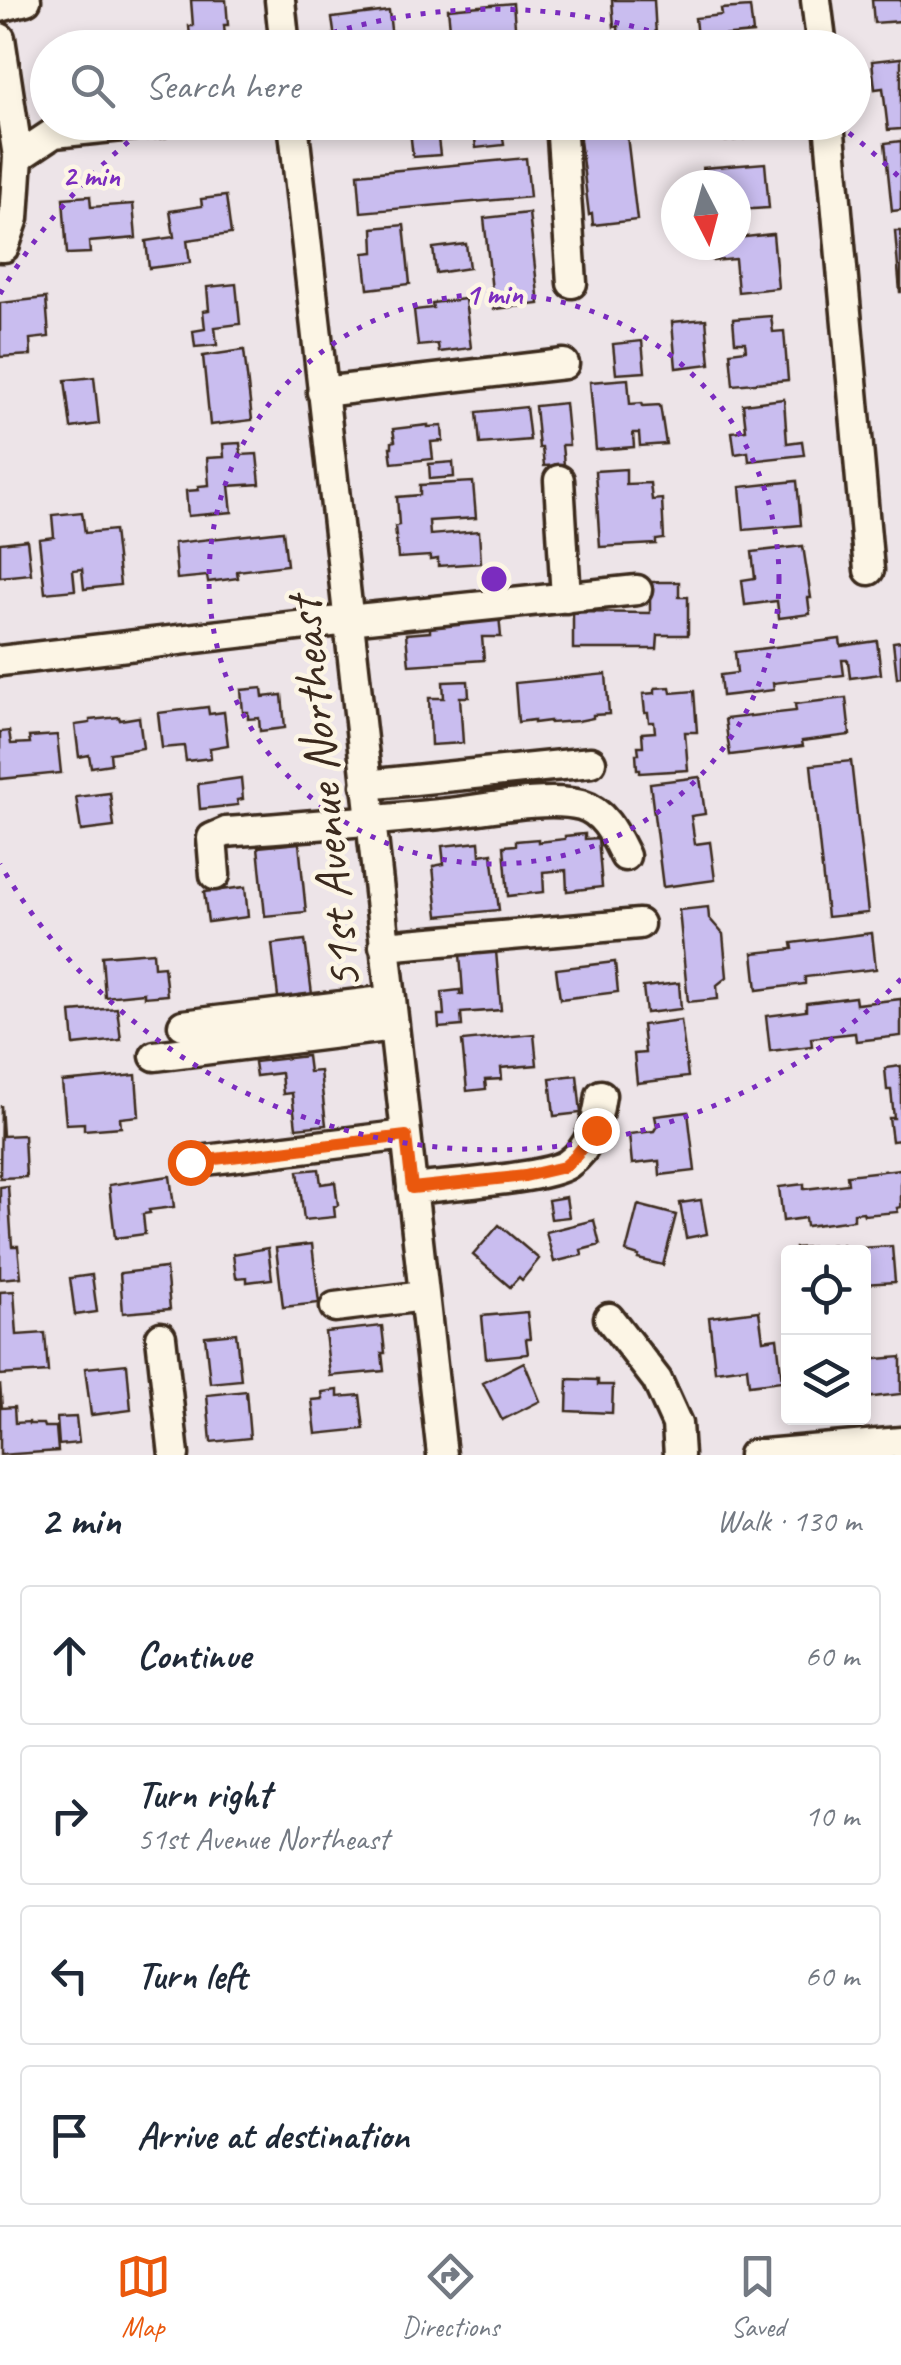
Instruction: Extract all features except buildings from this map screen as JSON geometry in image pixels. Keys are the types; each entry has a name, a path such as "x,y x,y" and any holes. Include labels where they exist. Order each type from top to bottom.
{"street":[{"path":"0,7 26,0"},
{"path":"280,0 282,30"},
{"path":"816,0 820,30"},
{"path":"0,38 18,157 14,218 4,247 0,247"},
{"path":"18,157 44,140"},
{"name":"51st Avenue Northeast","path":"294,140 442,1455"},
{"path":"562,140 572,282"},
{"path":"830,140 869,570"},
{"path":"322,392 564,364"},
{"path":"559,480 566,598"},
{"path":"0,661 637,590"},
{"path":"366,785 591,762"},
{"path":"214,875 212,838 226,832 548,802 580,805 596,812 626,856"},
{"path":"384,946 639,924"},
{"path":"182,1025 392,1013"},
{"path":"155,1056 392,1013"},
{"path":"412,1188 525,1176 564,1167 596,1130 601,1095"},
{"path":"190,1162 406,1136"},
{"path":"335,1308 424,1296"},
{"path":"608,1318 657,1380 678,1424 679,1455"},
{"path":"161,1337 174,1455"},
{"path":"753,1455 901,1442"}],"route":[{"path":"190,1162 406,1136 412,1188 525,1176 564,1167 596,1130"}]}
